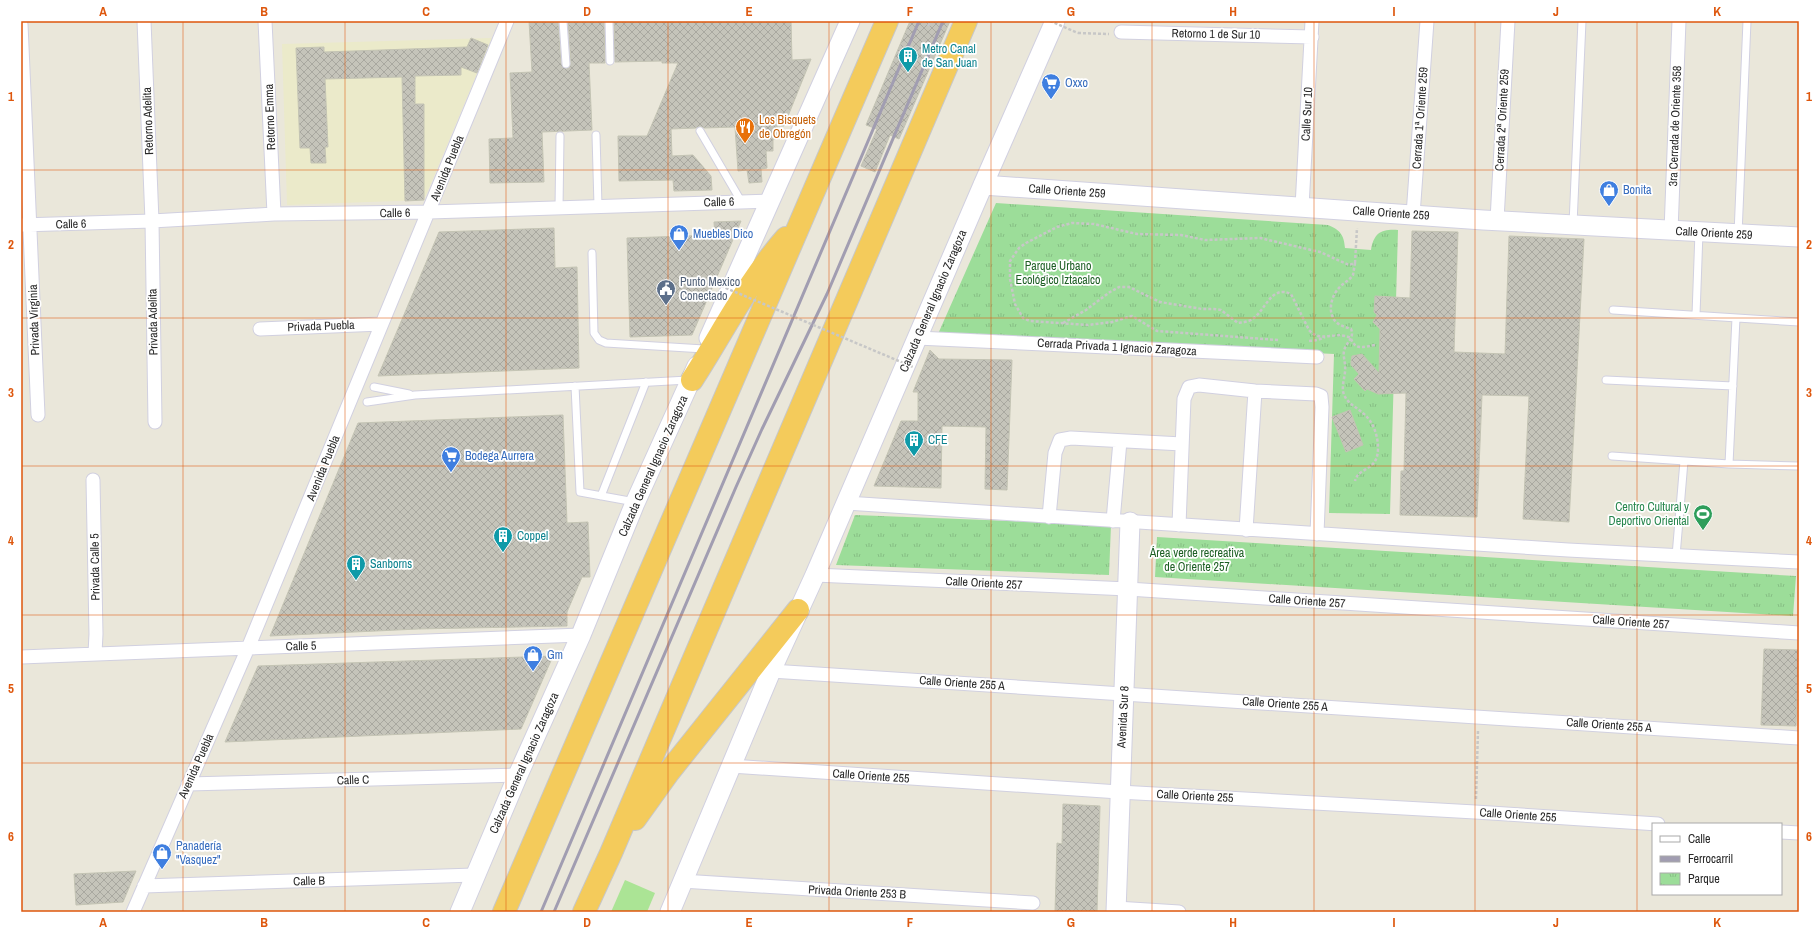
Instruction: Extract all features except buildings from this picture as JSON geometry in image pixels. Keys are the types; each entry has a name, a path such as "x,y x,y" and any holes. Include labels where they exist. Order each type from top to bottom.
{"highway":[{"path":"504,912 887,21"},
{"path":"584,912 611,853 966,21"},
{"path":"692,380 747,291 774,252 801,221"},
{"path":"611,853 668,773 798,610"}],"main road":[{"name":"Calzada General Ignacio Zaragoza","path":"460,912 474,875 581,634 635,503 692,380 768,201 850,21"},
{"name":"Calzada General Ignacio Zaragoza","path":"670,912 771,670 815,575 916,338 1055,21"},
{"name":"Calle Oriente 259","path":"983,185 1413,215 1799,238"},
{"name":"Avenida Sur 8","path":"1116,910 1128,590 1122,521"}],"street":[{"name":"Retorno Adelita","path":"144,21 152,221"},
{"name":"Retorno Emma","path":"266,21 274,214"},
{"name":"Avenida Puebla","path":"133,912 248,648 507,21"},
{"name":"Calle Sur 10","path":"1302,207 1312,21"},
{"name":"Cerrada 1ª Oriente 259","path":"1413,215 1426,21"},
{"name":"Cerrada 2ª Oriente 259","path":"1497,220 1508,21"},
{"name":"3ra Cerrada de Oriente 358","path":"1671,231 1679,21"},
{"name":"Privada Virginia","path":"21,24 26,225 38,415"},
{"name":"Retorno 1 de Sur 10","path":"1121,32 1312,37"},
{"name":"Calle 6","path":"26,225 152,221 274,214 429,212 768,201"},
{"name":"Privada Adelita","path":"152,221 155,422"},
{"name":"Privada Puebla","path":"260,329 381,324"},
{"name":"Cerrada Privada 1 Ignacio Zaragoza","path":"916,338 1317,357"},
{"path":"1179,525 1184,399 1189,387 1199,385 1255,391 1316,394 1321,396 1322,407 1317,534"},
{"path":"1246,530 1255,391"},
{"path":"1049,517 1055,453 1060,440 1071,438 1182,444"},
{"path":"1120,441 1122,521"},
{"name":"Privada Calle 5","path":"93,480 96,634 95,654"},
{"path":"846,503 1246,530 1799,562"},
{"name":"Calle Oriente 257","path":"815,575 1128,590 1799,633"},
{"name":"Calle 5","path":"21,657 581,634"},
{"name":"Calle Oriente 255 A","path":"771,670 1799,738"},
{"name":"Calle Oriente 255","path":"731,766 1120,792 1652,824"},
{"name":"Calle C","path":"188,784 518,775"},
{"path":"1782,832 1799,833"},
{"name":"Calle B","path":"144,886 474,875"},
{"name":"Privada Oriente 253 B","path":"682,881 1032,903"},
{"path":"1116,910 1180,912"}],"lane":[{"path":"563,21 566,64"},
{"path":"609,21 610,61"},
{"path":"1573,224 1582,21"},
{"path":"1738,234 1747,21"},
{"path":"700,131 741,201"},
{"path":"596,135 598,206"},
{"path":"559,208 560,136"},
{"path":"1696,315 1699,232"},
{"path":"592,253 594,333 599,340 606,342 704,349"},
{"path":"1613,310 1799,322"},
{"path":"1729,464 1736,318"},
{"path":"367,402 415,395 692,380"},
{"path":"1606,380 1733,386"},
{"path":"601,496 646,382"},
{"path":"575,386 580,492 635,503"},
{"path":"374,387 415,395"},
{"path":"1612,456 1729,464 1799,466"},
{"path":"1676,556 1684,461"}],"path":[{"path":"928,26 931,21"},
{"path":"1050,21 1078,33 1104,35"},
{"path":"1358,211 1353,275 1337,289 1332,297 1331,308 1333,318 1337,323 1350,329 1354,345 1359,347 1376,345"},
{"path":"1281,340 1157,331 1132,316 1104,323 1073,325 1030,321 1023,318 1015,304 1010,279 1010,261 1019,248 1026,243 1057,227 1072,223 1094,224 1137,234 1181,236 1204,240 1260,238 1320,252 1349,264 1355,263"},
{"path":"721,286 913,366"},
{"path":"1059,324 1074,318 1119,287 1129,287 1160,302 1202,309 1221,310 1238,323 1248,322 1254,318 1272,296 1283,292 1291,294 1313,335 1325,337"},
{"path":"1302,341 1318,340 1338,334 1352,338"},
{"path":"1352,338 1344,350 1345,374 1343,390 1345,398 1366,415 1371,422 1376,436 1378,450 1377,457 1371,467 1360,472 1356,476 1355,481"},
{"path":"1475,812 1478,716"}],"shaded area":[{"path":"492,38 424,200 287,205 282,44"}],"green space":[{"name":"Parque Urbano Ecológico Iztacalco","path":"996,203 1328,225 1339,231 1344,240 1345,248 1371,250 1374,239 1377,235 1387,230 1398,230 1390,514 1329,513 1334,354 938,334"},
{"path":"855,515 1111,525 1109,575 836,565"},
{"name":"Área verde recreativa de Oriente 257","path":"1157,537 1796,576 1793,616 1155,577"},
{"path":"625,880 655,893 647,912 611,912"}],"railway":[{"path":"541,912 919,21"},
{"path":"554,912 736,487 762,429 827,294 943,21"}],"place":[{"name":"Metro Canal de San Juan","path":"908,73"},
{"name":"Oxxo","path":"1051,100"},
{"name":"Los Bisquets de Obregón","path":"745,144"},
{"name":"Bonita","path":"1609,207"},
{"name":"Muebles Dico","path":"679,251"},
{"name":"Punto Mexico Conectado","path":"666,306"},
{"name":"CFE","path":"914,457"},
{"name":"Bodega Aurrera","path":"451,473"},
{"name":"Centro Cultural y Deportivo Oriental","path":"1703,531"},
{"name":"Coppel","path":"503,553"},
{"name":"Sanborns","path":"356,581"},
{"name":"Gm","path":"533,672"},
{"name":"Panadería \"Vasquez\"","path":"162,870"}]}
